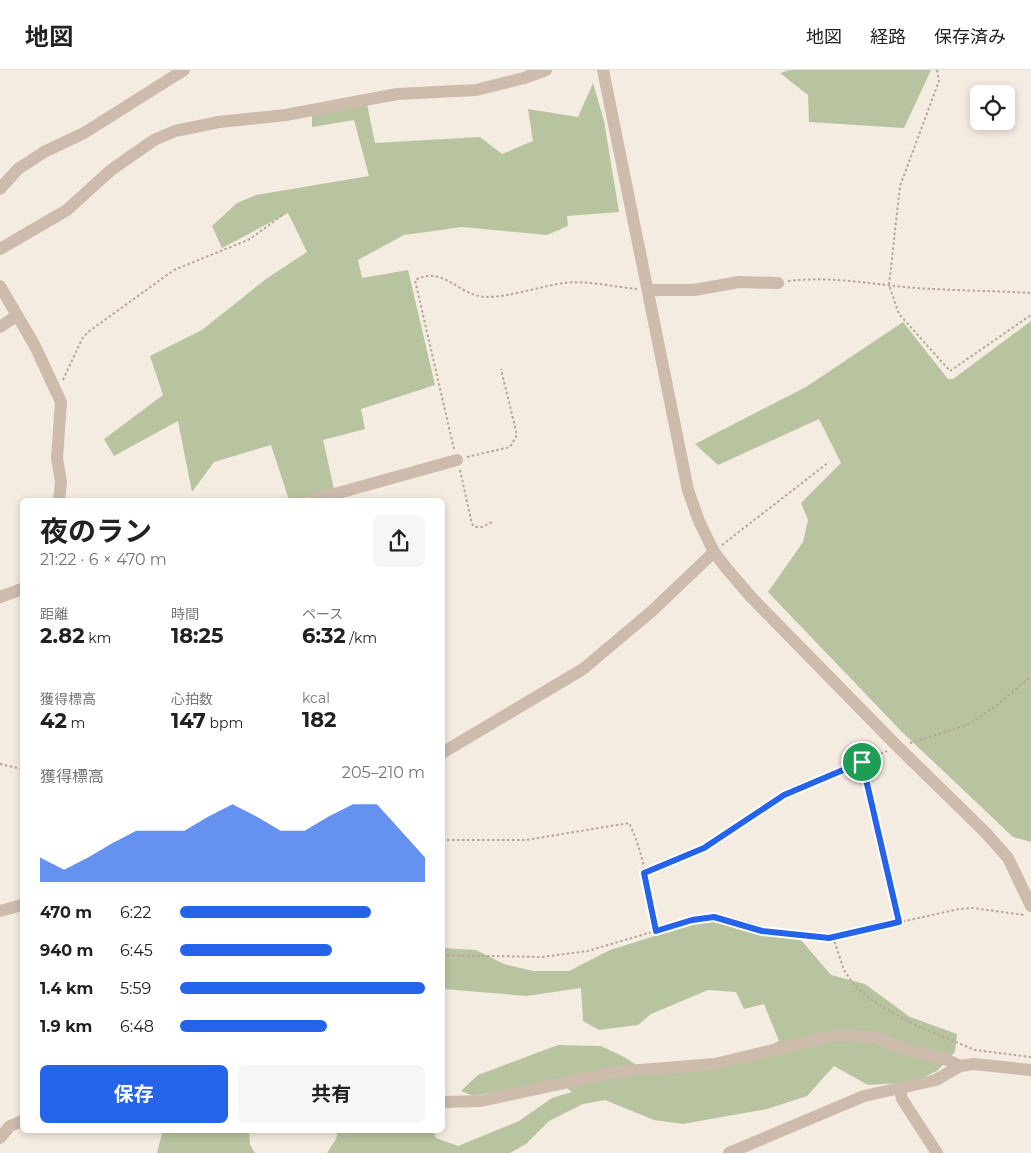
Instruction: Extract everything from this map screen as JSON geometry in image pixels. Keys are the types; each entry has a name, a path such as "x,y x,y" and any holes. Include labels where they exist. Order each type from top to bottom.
{"street":[{"path":"0,189 18,169 44,152 84,133 184,70"},
{"path":"0,249 66,210 112,170 154,140 175,130 220,122 286,115 397,94 476,90 524,78 546,70"},
{"path":"603,70 688,490 699,521 714,552 752,598 897,746 985,832 1008,858 1031,906"},
{"path":"648,290 694,290 739,282 778,283"},
{"path":"0,286 16,316 36,346 62,402 57,458 61,482 59,498"},
{"path":"0,327 16,316"},
{"path":"320,498 457,460"},
{"path":"445,751 583,669 652,611 714,552"},
{"path":"0,597 20,590"},
{"path":"0,912 20,906"},
{"path":"445,1102 481,1101 615,1072 715,1064 836,1035 874,1037 910,1051 943,1058 960,1066"},
{"path":"729,1153 864,1096 900,1090 936,1080 960,1066 974,1064 1031,1070"},
{"path":"900,1090 902,1099 937,1153"},
{"path":"0,1138 10,1126 20,1122"}],"path":[{"path":"937,70 939,81 900,186 889,285 899,314 950,372 1031,315"},
{"path":"56,390 63,381 82,339 88,332 174,270 250,239 284,214"},
{"path":"494,521 482,527 475,527 472,524 415,280 423,276 435,274 459,288 484,297 567,282 648,290"},
{"path":"778,283 814,278 861,280 889,285 1031,293"},
{"path":"457,460 510,447 514,442 516,435 501,369"},
{"path":"714,552 829,462"},
{"path":"644,873 704,848 784,795 897,746 967,726 995,707 1031,676"},
{"path":"862,762 899,922"},
{"path":"0,764 20,769"},
{"path":"445,840 526,840 629,823 634,833 656,931"},
{"path":"445,955 542,957 588,951 692,920 714,917 762,931 833,937 959,909 973,908 1031,915"},
{"path":"833,937 844,970 854,985 873,1001 915,1025 975,1050 1031,1057"}],"green space":[{"path":"790,70 931,70 904,128 809,122 808,95 780,73"},
{"path":"593,83 604,121 619,212 567,216 568,226 547,235 462,227 404,235 358,260 362,278 408,270 435,385 361,409 365,429 323,440 334,489 305,498 288,498 271,445 214,462 192,492 178,421 114,456 104,439 163,395 150,356 202,330 266,279 307,252 288,213 222,248 212,226 237,203 256,195 369,176 354,120 312,127 312,114 367,104 375,143 480,137 502,154 533,141 528,109 578,117"},
{"path":"1031,321 1031,842 1013,837 901,731 768,592 803,542 808,520 801,503 841,463 819,419 718,465 695,444 806,387 903,322 948,379 953,379"},
{"path":"722,915 751,922 801,940 831,975 865,984 910,1017 957,1034 955,1052 937,1071 913,1082 868,1085 834,1066 807,1096 767,1109 683,1124 654,1120 605,1100 583,1104 549,1121 526,1144 510,1153 327,1153 336,1139 337,1133 434,1133 436,1138 458,1146 519,1121 552,1098 572,1092 558,1081 473,1096 461,1091 478,1075 558,1045 601,1046 624,1057 649,1073 727,1066 779,1041 764,1004 744,1009 736,992 708,990 651,1014 638,1025 599,1030 583,1021 581,988 527,996 445,989 445,948 476,950 504,964 533,971 569,971 610,950"},
{"path":"162,1133 249,1133 250,1145 255,1153 157,1153"}],"route":[{"path":"862,762 899,922 829,938 762,931 714,917 692,920 656,931 644,873 704,848 763,811 784,795 862,762"}]}
